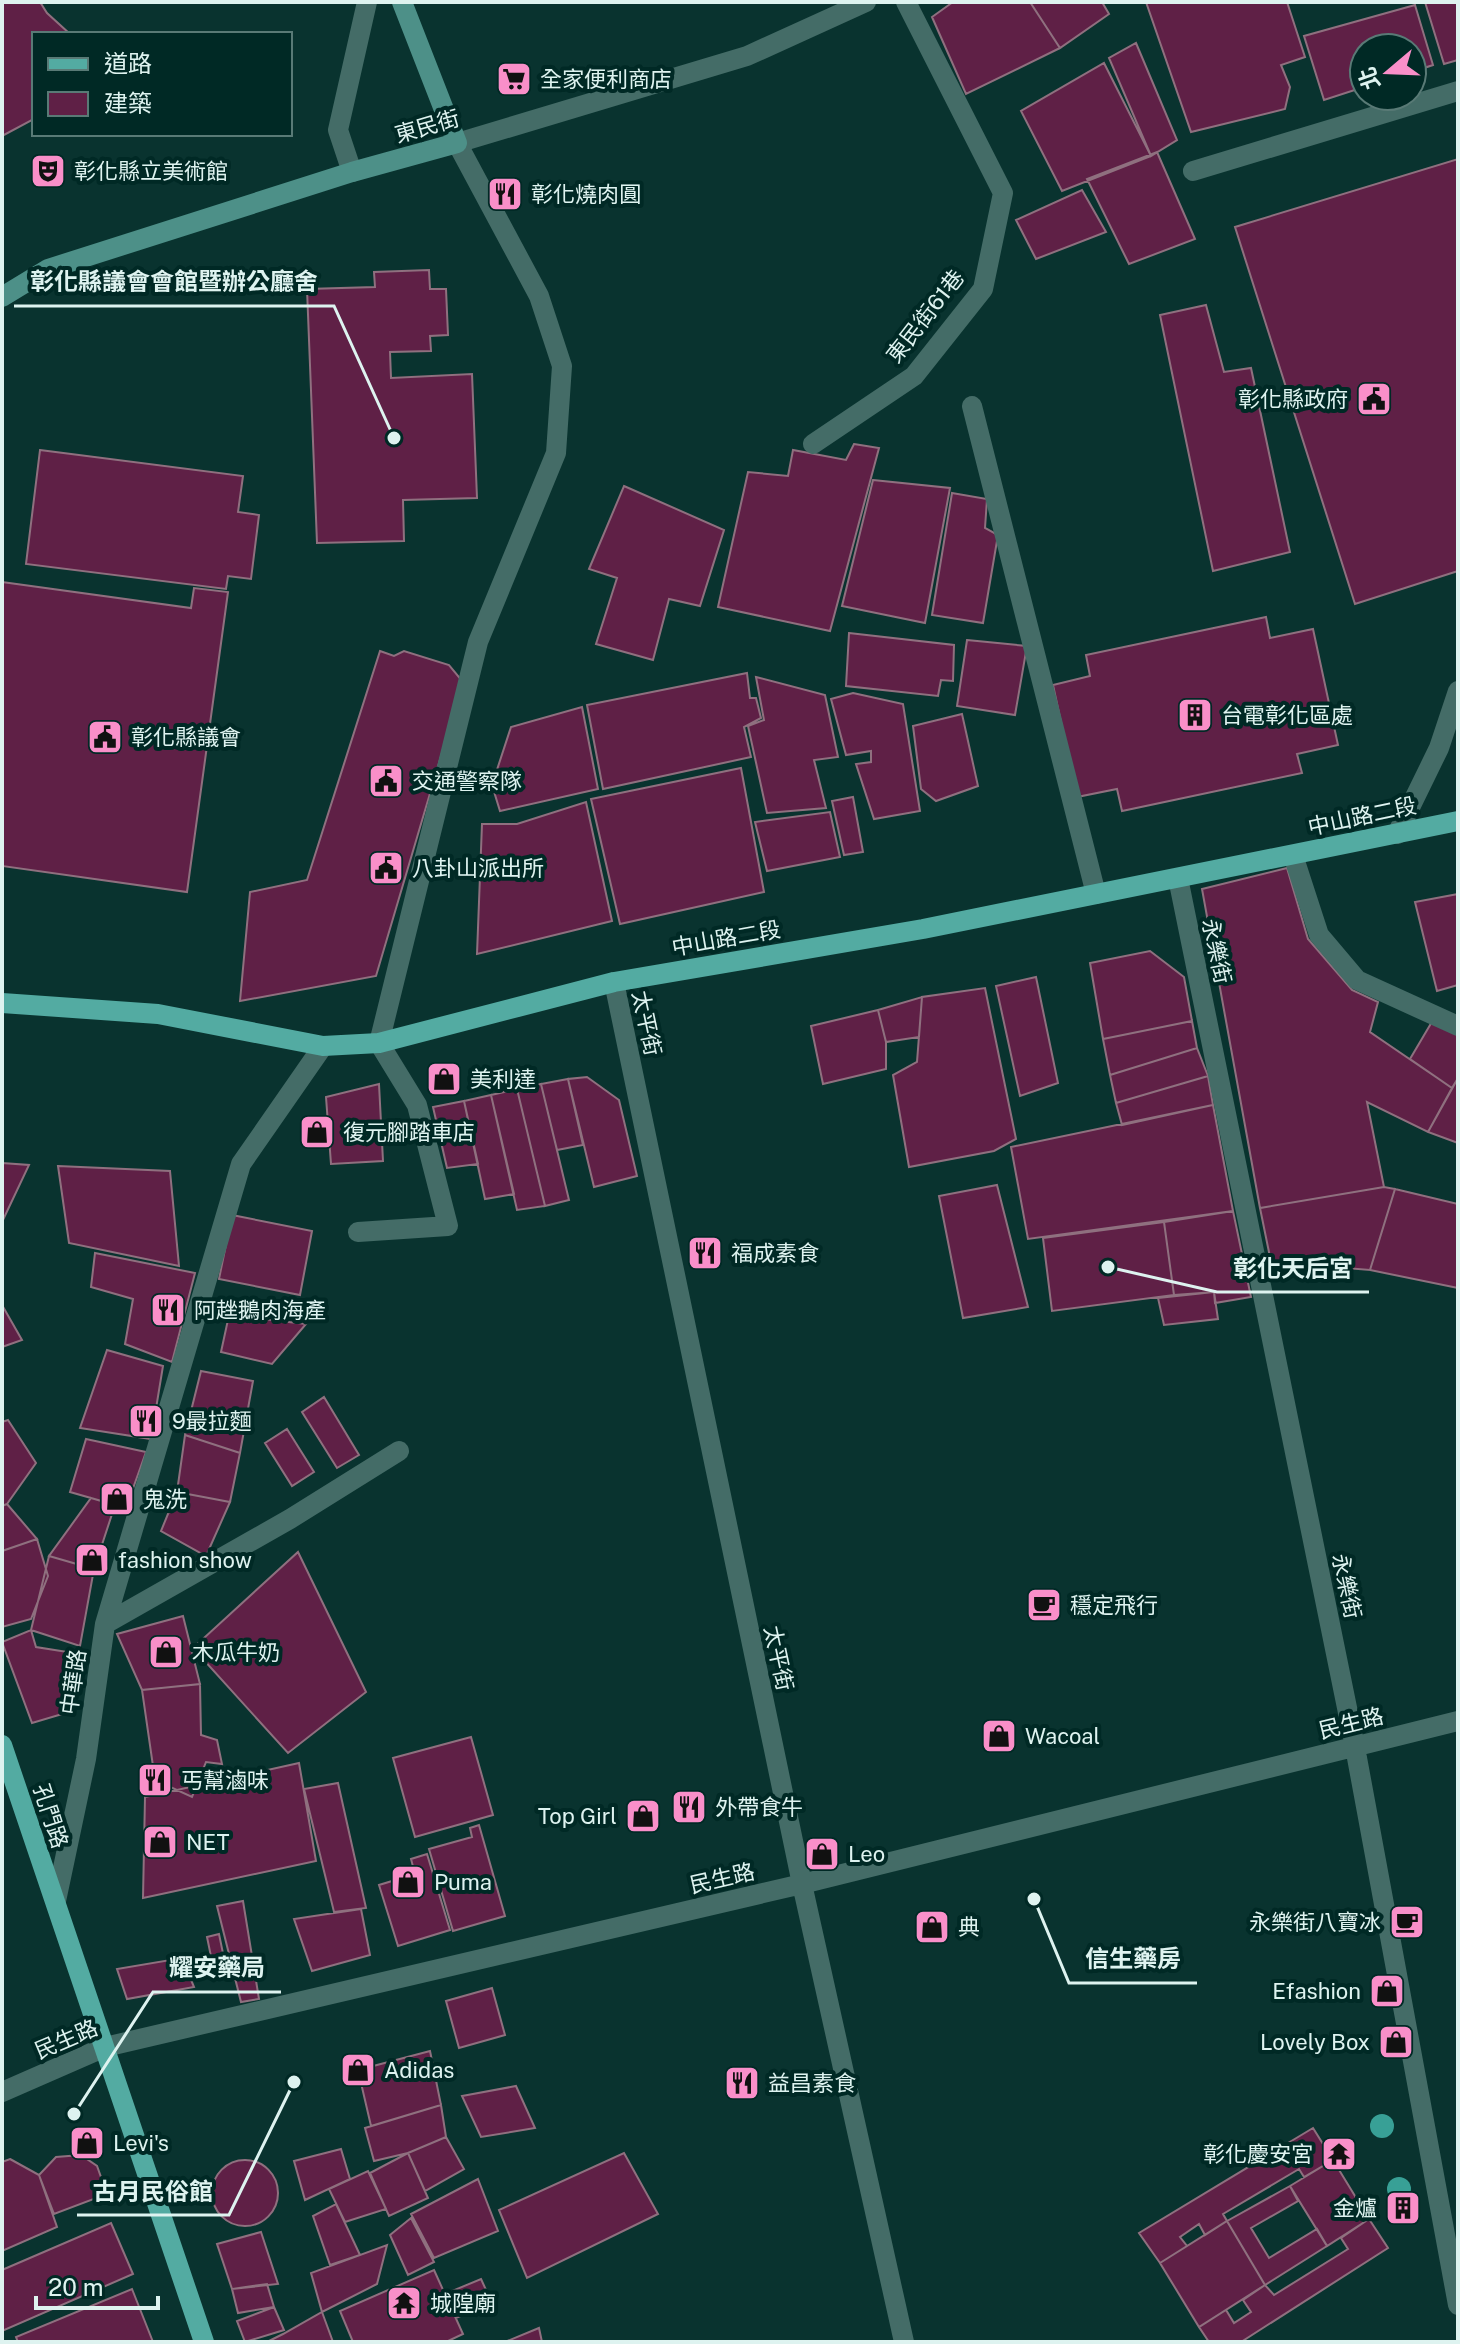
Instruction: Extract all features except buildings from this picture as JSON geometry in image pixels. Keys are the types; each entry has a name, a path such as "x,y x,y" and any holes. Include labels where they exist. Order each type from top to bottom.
{"main road":[{"path":"402,2 457,143"},
{"name":"東民街","path":"2,297 48,269 352,172 457,143"},
{"name":"中山路二段","path":"2,1003 158,1014 323,1046 379,1043 614,982 1096,894 1458,821"},
{"name":"孔門路","path":"2,1745 56,1901"},
{"path":"56,1901 204,2342"}],"street":[{"path":"352,172 338,130 367,2"},
{"name":"東民街","path":"457,143 747,56 866,2"},
{"name":"東民街61巷","path":"813,444 914,376 983,289 1003,193 906,2"},
{"path":"1193,171 1458,91"},
{"path":"358,1232 448,1226 417,1105 379,1043 478,642 556,453 562,366 539,296 457,143"},
{"path":"972,406 1096,894"},
{"path":"1397,834 1439,748 1458,691"},
{"path":"1293,855 1319,935 1357,980 1458,1026"},
{"name":"永樂街","path":"1178,878 1355,1747 1458,2305"},
{"name":"太平街","path":"614,982 802,1884 904,2342"},
{"name":"中華路","path":"56,1901 86,1759 105,1624 241,1164 323,1046"},
{"path":"105,1624 290,1519 399,1451"},
{"name":"民生路","path":"2,2092 105,2047 802,1884 1458,1721"}],"place":[{"name":"全家便利商店","path":"514,79"},
{"name":"彰化縣立美術館","path":"48,171"},
{"name":"彰化燒肉圓","path":"505,194"},
{"name":"彰化縣政府","path":"1374,399"},
{"name":"彰化縣議會會館暨辦公廳舍","path":"394,438"},
{"name":"台電彰化區處","path":"1195,715"},
{"name":"彰化縣議會","path":"105,737"},
{"name":"交通警察隊","path":"386,781"},
{"name":"八卦山派出所","path":"386,868"},
{"name":"美利達","path":"444,1079"},
{"name":"復元腳踏車店","path":"317,1132"},
{"name":"福成素食","path":"705,1253"},
{"name":"彰化天后宮","path":"1108,1267"},
{"name":"阿趖鵝肉海產","path":"168,1310"},
{"name":"9最拉麵","path":"146,1421"},
{"name":"鬼洗","path":"117,1499"},
{"name":"fashion show","path":"92,1560"},
{"name":"穩定飛行","path":"1044,1605"},
{"name":"木瓜牛奶","path":"166,1652"},
{"name":"Wacoal","path":"999,1736"},
{"name":"丐幫滷味","path":"155,1780"},
{"name":"外帶食牛","path":"689,1807"},
{"name":"Top Girl","path":"643,1816"},
{"name":"NET","path":"160,1842"},
{"name":"Leo","path":"822,1854"},
{"name":"Puma","path":"408,1882"},
{"name":"信生藥房","path":"1034,1899"},
{"name":"永樂街八寶冰","path":"1407,1922"},
{"name":"典","path":"932,1927"},
{"name":"Efashion","path":"1387,1991"},
{"name":"Lovely Box","path":"1396,2042"},
{"name":"Adidas","path":"358,2070"},
{"name":"古月民俗館","path":"294,2082"},
{"name":"益昌素食","path":"742,2083"},
{"name":"耀安藥局","path":"74,2114"},
{"name":"Levi's","path":"87,2143"},
{"name":"彰化慶安宮","path":"1339,2154"},
{"name":"金爐","path":"1403,2208"},
{"name":"城隍廟","path":"404,2303"}]}
